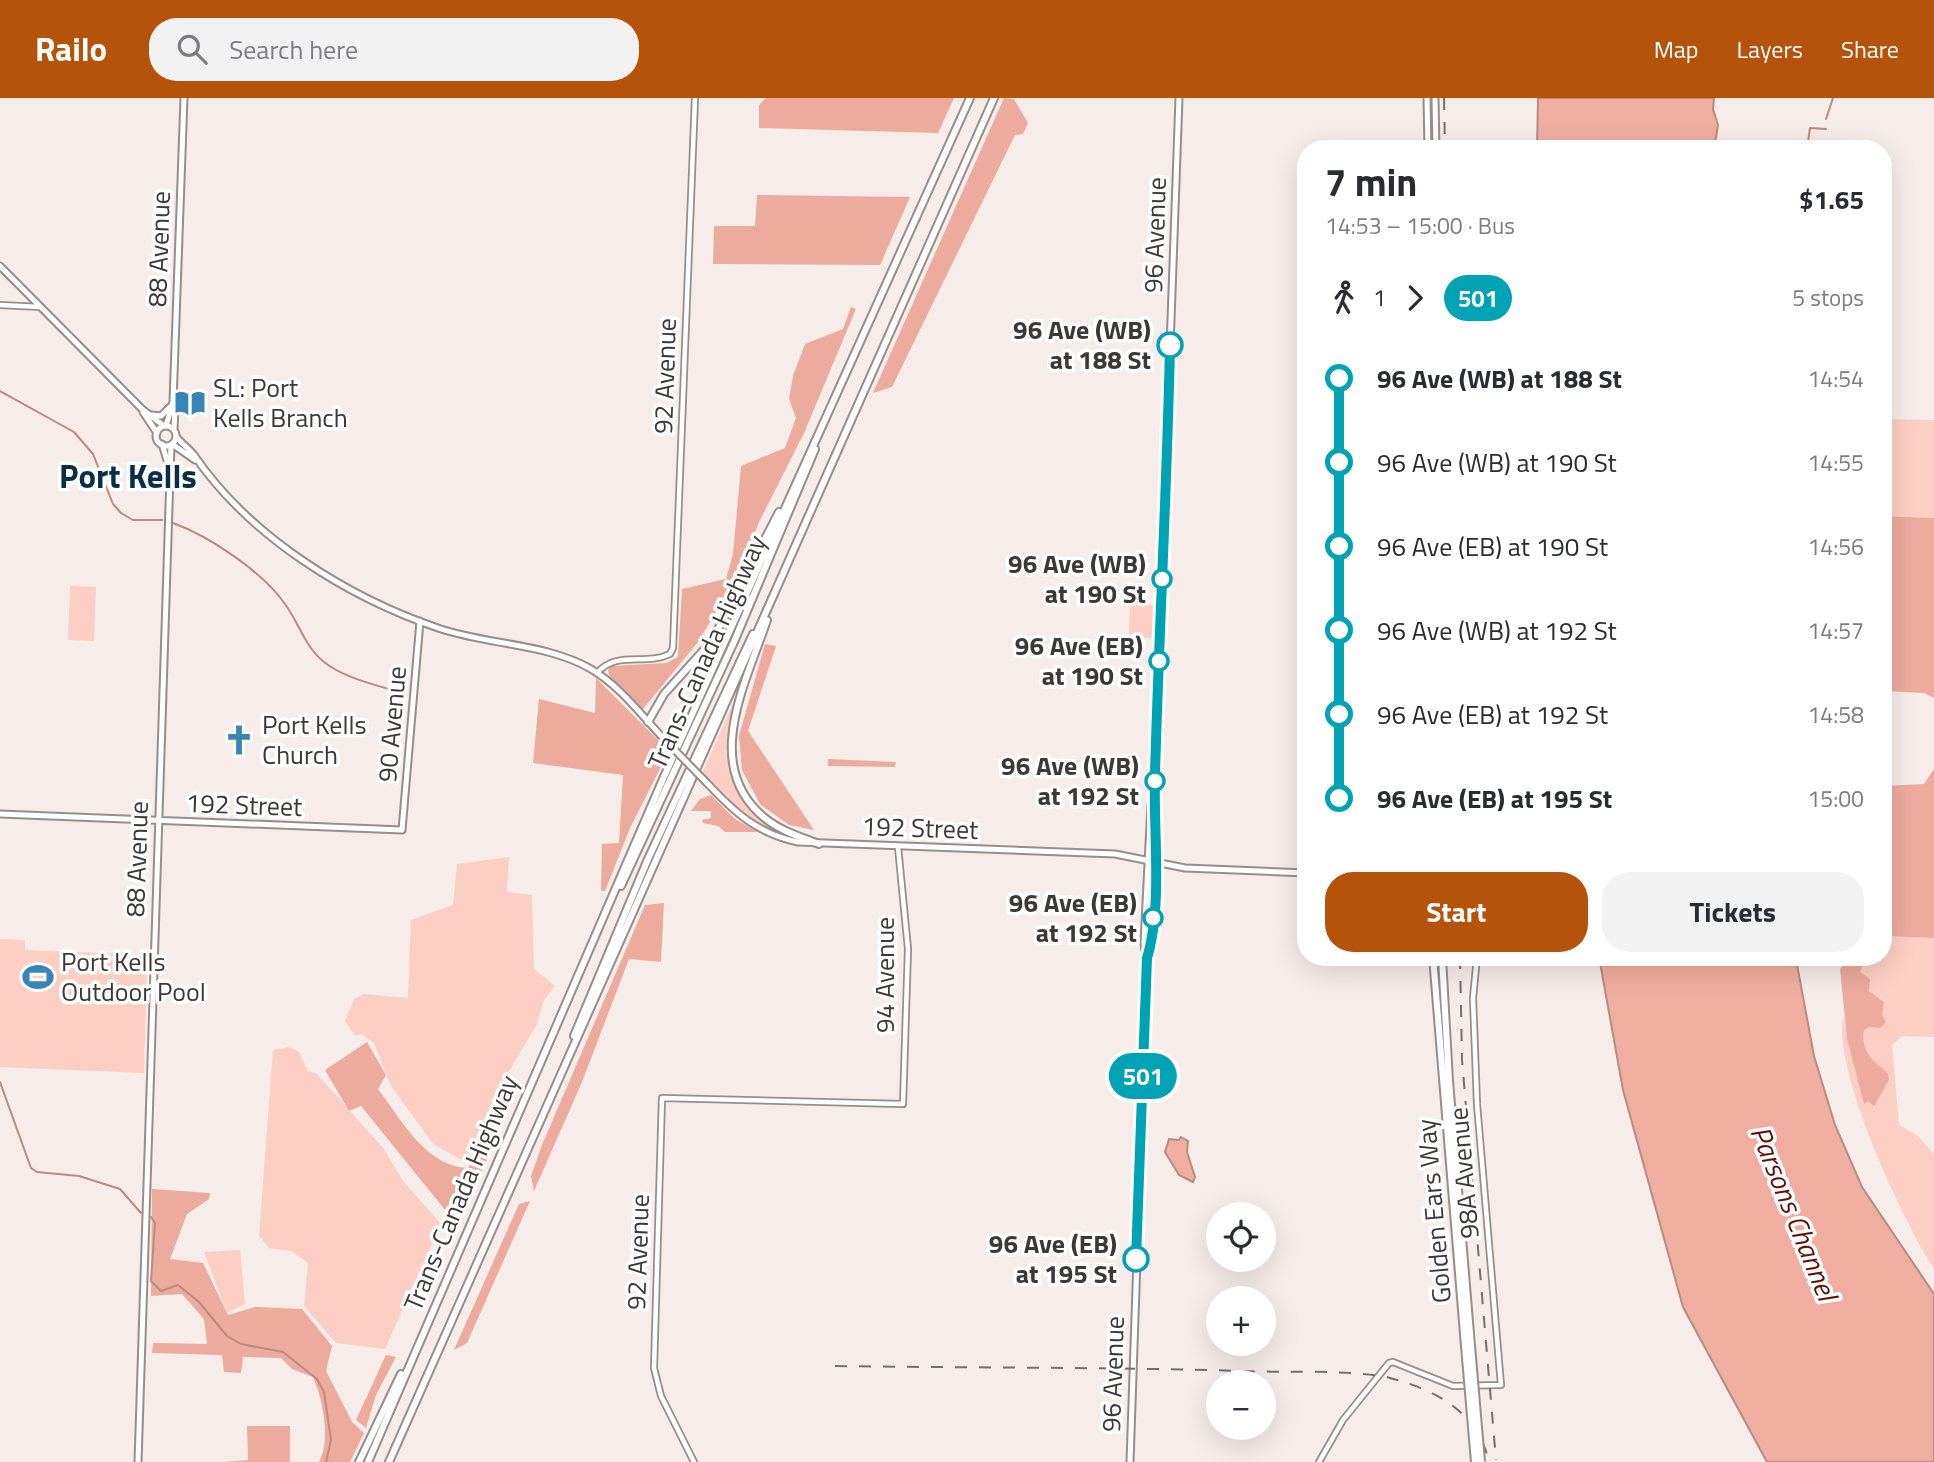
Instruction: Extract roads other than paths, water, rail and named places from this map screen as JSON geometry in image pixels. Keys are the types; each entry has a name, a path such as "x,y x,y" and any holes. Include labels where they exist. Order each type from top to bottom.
{"highway":[{"name":"Trans-Canada Highway","path":"368,1462 421,1335 789,496 970,98"},
{"name":"Trans-Canada Highway","path":"389,1462 994,98"},
{"name":"Trans-Canada Highway","path":"593,941 734,642 845,375"},
{"path":"648,722 664,694 712,641 774,519 789,496"},
{"path":"779,583 732,727 730,753 736,778 748,800 765,819 785,831 819,844"},
{"name":"Golden Ears Way","path":"1434,966 1481,1462"},
{"name":"Golden Ears Way","path":"1442,966 1475,1462"},
{"path":"359,1462 421,1335"}],"main road":[{"name":"88 Avenue","path":"175,433 172,403 184,98"},
{"name":"96 Avenue","path":"1130,1460 1147,958 1144,943 1152,860 1179,98"},
{"path":"1427,98 1428,140"},
{"path":"1435,98 1436,140"},
{"path":"0,266 142,409 175,433 197,461"},
{"name":"88 Avenue","path":"165,426 172,403"},
{"path":"151,415 162,415 172,403"},
{"name":"88 Avenue","path":"142,409 170,464"},
{"path":"157,435 165,426"},
{"path":"171,444 175,433"},
{"path":"161,444 171,444 197,461"},
{"name":"88 Avenue","path":"138,1462 171,444"},
{"path":"170,464 177,454 185,452"},
{"name":"192 Street","path":"197,461 253,520 296,554 367,597 463,636 569,659 597,673 747,822 785,839 819,844 1115,854 1185,868 1297,873"},
{"name":"90 Avenue","path":"402,830 421,621"},
{"name":"192 Street","path":"0,814 402,830"}],"street":[{"name":"92 Avenue","path":"597,673 611,661 660,658 670,654 674,643 695,98"},
{"path":"0,305 41,307"},
{"name":"94 Avenue","path":"662,1098 903,1104 908,949 898,847"},
{"name":"98A Avenue","path":"1320,1462 1343,1420 1389,1363 1393,1362 1453,1387 1501,1385 1477,1104 1473,998 1476,966"},
{"name":"92 Avenue","path":"662,1098 653,1358 656,1384 694,1462"}],"water":[{"path":"1538,98 1714,98 1713,109 1718,125 1716,140 1537,140"},
{"name":"Parsons Channel","path":"1601,966 1797,966 1814,1056 1835,1125 1862,1187 1934,1294 1934,1462 1767,1462 1683,1307 1623,1090"},
{"path":"1181,1137 1188,1141 1187,1152 1195,1177 1193,1182 1179,1175 1165,1152 1169,1139 1179,1140"}],"waterway":[{"path":"1826,119 1833,98"},
{"path":"1808,140 1810,128 1826,129"},
{"path":"177,384 177,405"},
{"path":"0,391 74,432 93,454 113,504 121,513 133,520 162,520"},
{"path":"173,523 234,556 263,580 290,611 317,656 332,668 350,677 399,692"},
{"path":"0,1082 31,1168 37,1172 79,1176 120,1189 141,1213"},
{"path":"151,1217 155,1223 151,1281 161,1291 178,1285 199,1302 227,1336 241,1344 283,1352 317,1379 324,1392 331,1440 326,1462"}],"railway":[{"path":"1444,98 1445,140"},
{"path":"1460,966 1462,1060 1496,1460"},
{"path":"835,1366 1338,1372 1374,1375 1423,1389 1453,1406 1475,1429 1489,1462"}],"place":[{"name":"96 Ave (WB) at 188 St","path":"1170,345"},
{"name":"SL: Port Kells Branch","path":"190,403"},
{"name":"96 Ave (WB) at 190 St","path":"1162,579"},
{"name":"96 Ave (EB) at 190 St","path":"1159,661"},
{"name":"Port Kells Church","path":"239,740"},
{"name":"96 Ave (WB) at 192 St","path":"1155,781"},
{"name":"96 Ave (EB) at 192 St","path":"1153,918"},
{"name":"Port Kells Outdoor Pool","path":"38,977"},
{"name":"96 Ave (EB) at 195 St","path":"1136,1259"}],"district":[{"name":"Port Kells","path":"128,476"}]}
